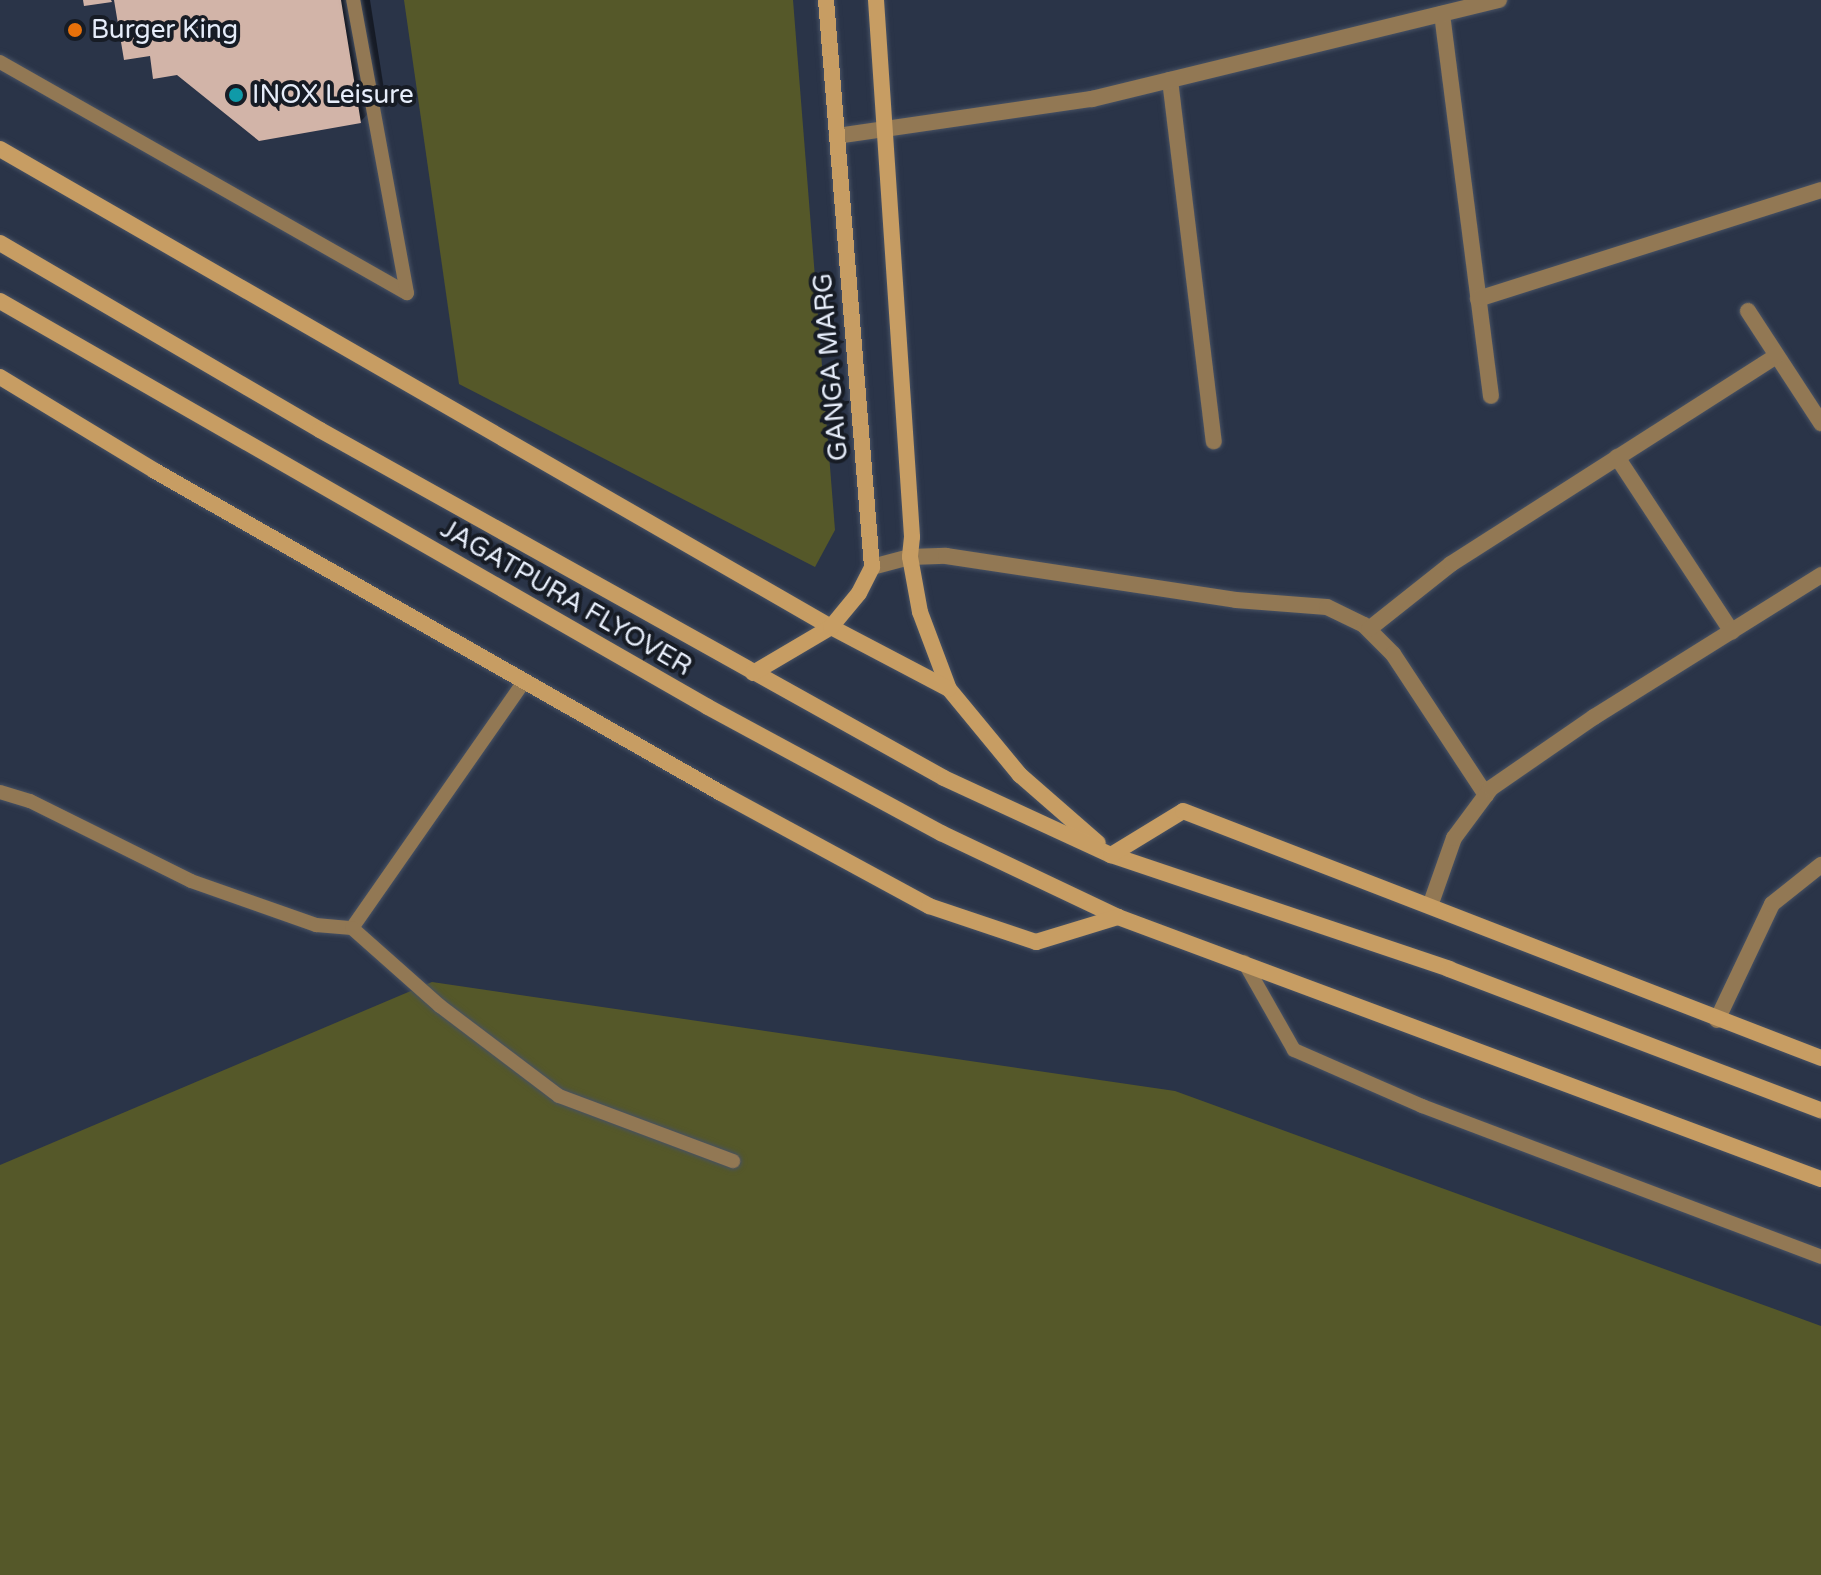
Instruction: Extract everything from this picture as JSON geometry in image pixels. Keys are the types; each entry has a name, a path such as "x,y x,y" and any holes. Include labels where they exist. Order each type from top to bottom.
{"main road":[{"name":"GANGA MARG","path":"826,0 872,567"},
{"path":"876,0 912,537 910,557 920,612 949,689 1020,775 1111,855 1183,811 1821,1058"},
{"path":"0,149 831,627 949,689"},
{"name":"JAGATPURA FLYOVER","path":"0,243 727,660 944,778 1111,855 1449,969 1821,1110"},
{"name":"JAGATPURA FLYOVER","path":"0,301 708,707 941,833 1118,917 1821,1179"},
{"path":"0,377 155,471 929,906 1036,942 1118,917"},
{"path":"753,673 831,627 859,593 872,567"}],"street":[{"path":"837,136 1092,99 1499,0"},
{"path":"1442,14 1491,396"},
{"path":"1170,80 1214,441"},
{"path":"1478,299 1821,190"},
{"path":"1748,311 1821,423"},
{"path":"1369,629 1451,564 1776,356"},
{"path":"1617,457 1732,632"},
{"path":"872,567 910,557 946,556 991,560 1236,600 1327,607 1369,629 1393,654 1486,795"},
{"path":"1430,906 1454,838 1486,795 1594,717 1821,575"},
{"path":"1717,1020 1772,904 1821,865"}],"lane":[{"path":"0,62 407,293 353,0"},
{"path":"352,928 524,681"},
{"path":"0,792 30,801 191,881 316,925 352,928 440,1006 559,1096 733,1161"},
{"path":"1244,962 1294,1050 1422,1106 1821,1257"}],"green space":[{"path":"404,0 793,0 835,530 815,567 459,384"},
{"path":"432,982 1175,1091 1821,1326 1821,1575 0,1575 0,1165"}],"building":[{"path":"83,0 111,0 112,2 84,6"},
{"path":"114,0 341,0 361,123 259,141 177,75 153,79 150,56 124,60"}],"place":[{"name":"Burger King","path":"75,30"},
{"name":"INOX Leisure","path":"236,95"}]}
